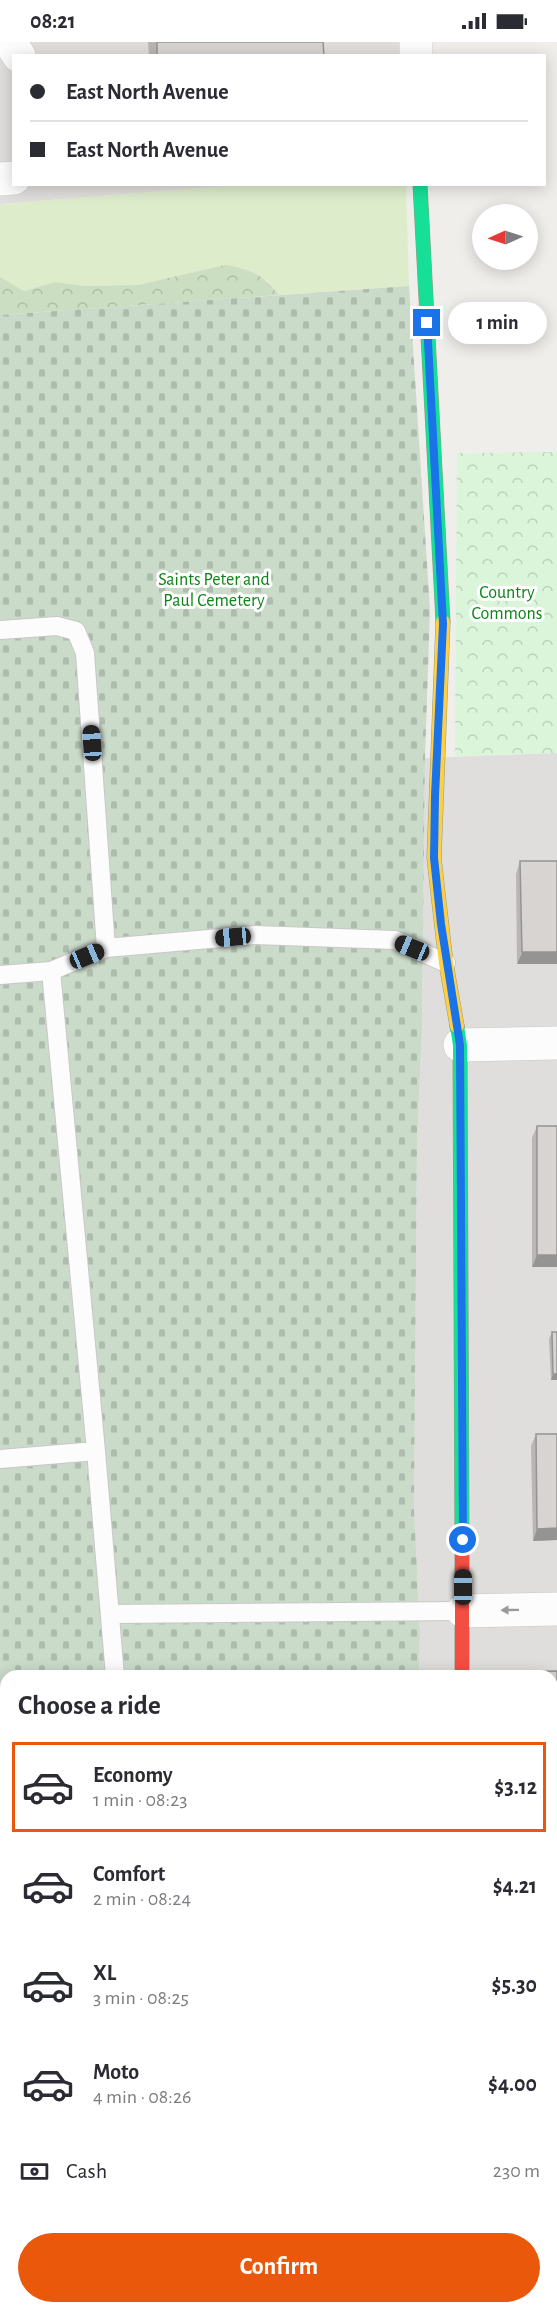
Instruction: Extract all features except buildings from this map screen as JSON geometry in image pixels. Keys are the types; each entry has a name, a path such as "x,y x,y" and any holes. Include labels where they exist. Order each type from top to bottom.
{"street":[{"path":"420,186 443,624 434,858 446,963 460,1045 462,1670"},
{"path":"460,1045 557,1043"},
{"path":"463,1611 557,1609"}],"lane":[{"path":"0,630 57,626 76,630 85,653 106,948"},
{"path":"0,975 51,971 106,948 255,935 395,940 446,963"},
{"path":"51,971 115,1670"},
{"path":"0,1459 96,1451"},
{"path":"110,1614 463,1611"}],"shaded area":[{"path":"0,42 404,42 404,54 12,54 12,186 227,186 0,204"},
{"path":"557,753 557,1670 419,1670 420,1631 414,1509 417,1143 422,1029 425,758"}],"green space":[{"path":"227,186 406,186 409,286 279,295 267,280 225,265 138,285 85,286 55,282 24,291 0,277 0,204"},
{"path":"225,265 261,277 279,295 0,315 0,277 24,291 55,282 85,286 138,285"},
{"name":"Saints Peter and Paul Cemetery","path":"409,286 430,610 425,758 422,1029 417,1143 414,1509 420,1631 419,1670 0,1670 0,315"},
{"name":"Country Commons","path":"557,452 557,753 455,756 457,453"}],"traffic: fast":[{"path":"420,186 443,622"},
{"path":"457,1026 460,1045 462,1544"}],"traffic: slow":[{"path":"443,622 434,858 446,963 457,1026"}],"traffic: jam":[{"path":"462,1544 462,1670"}],"route":[{"path":"427,323 443,624 434,858 446,963 460,1045 463,1540"}]}
